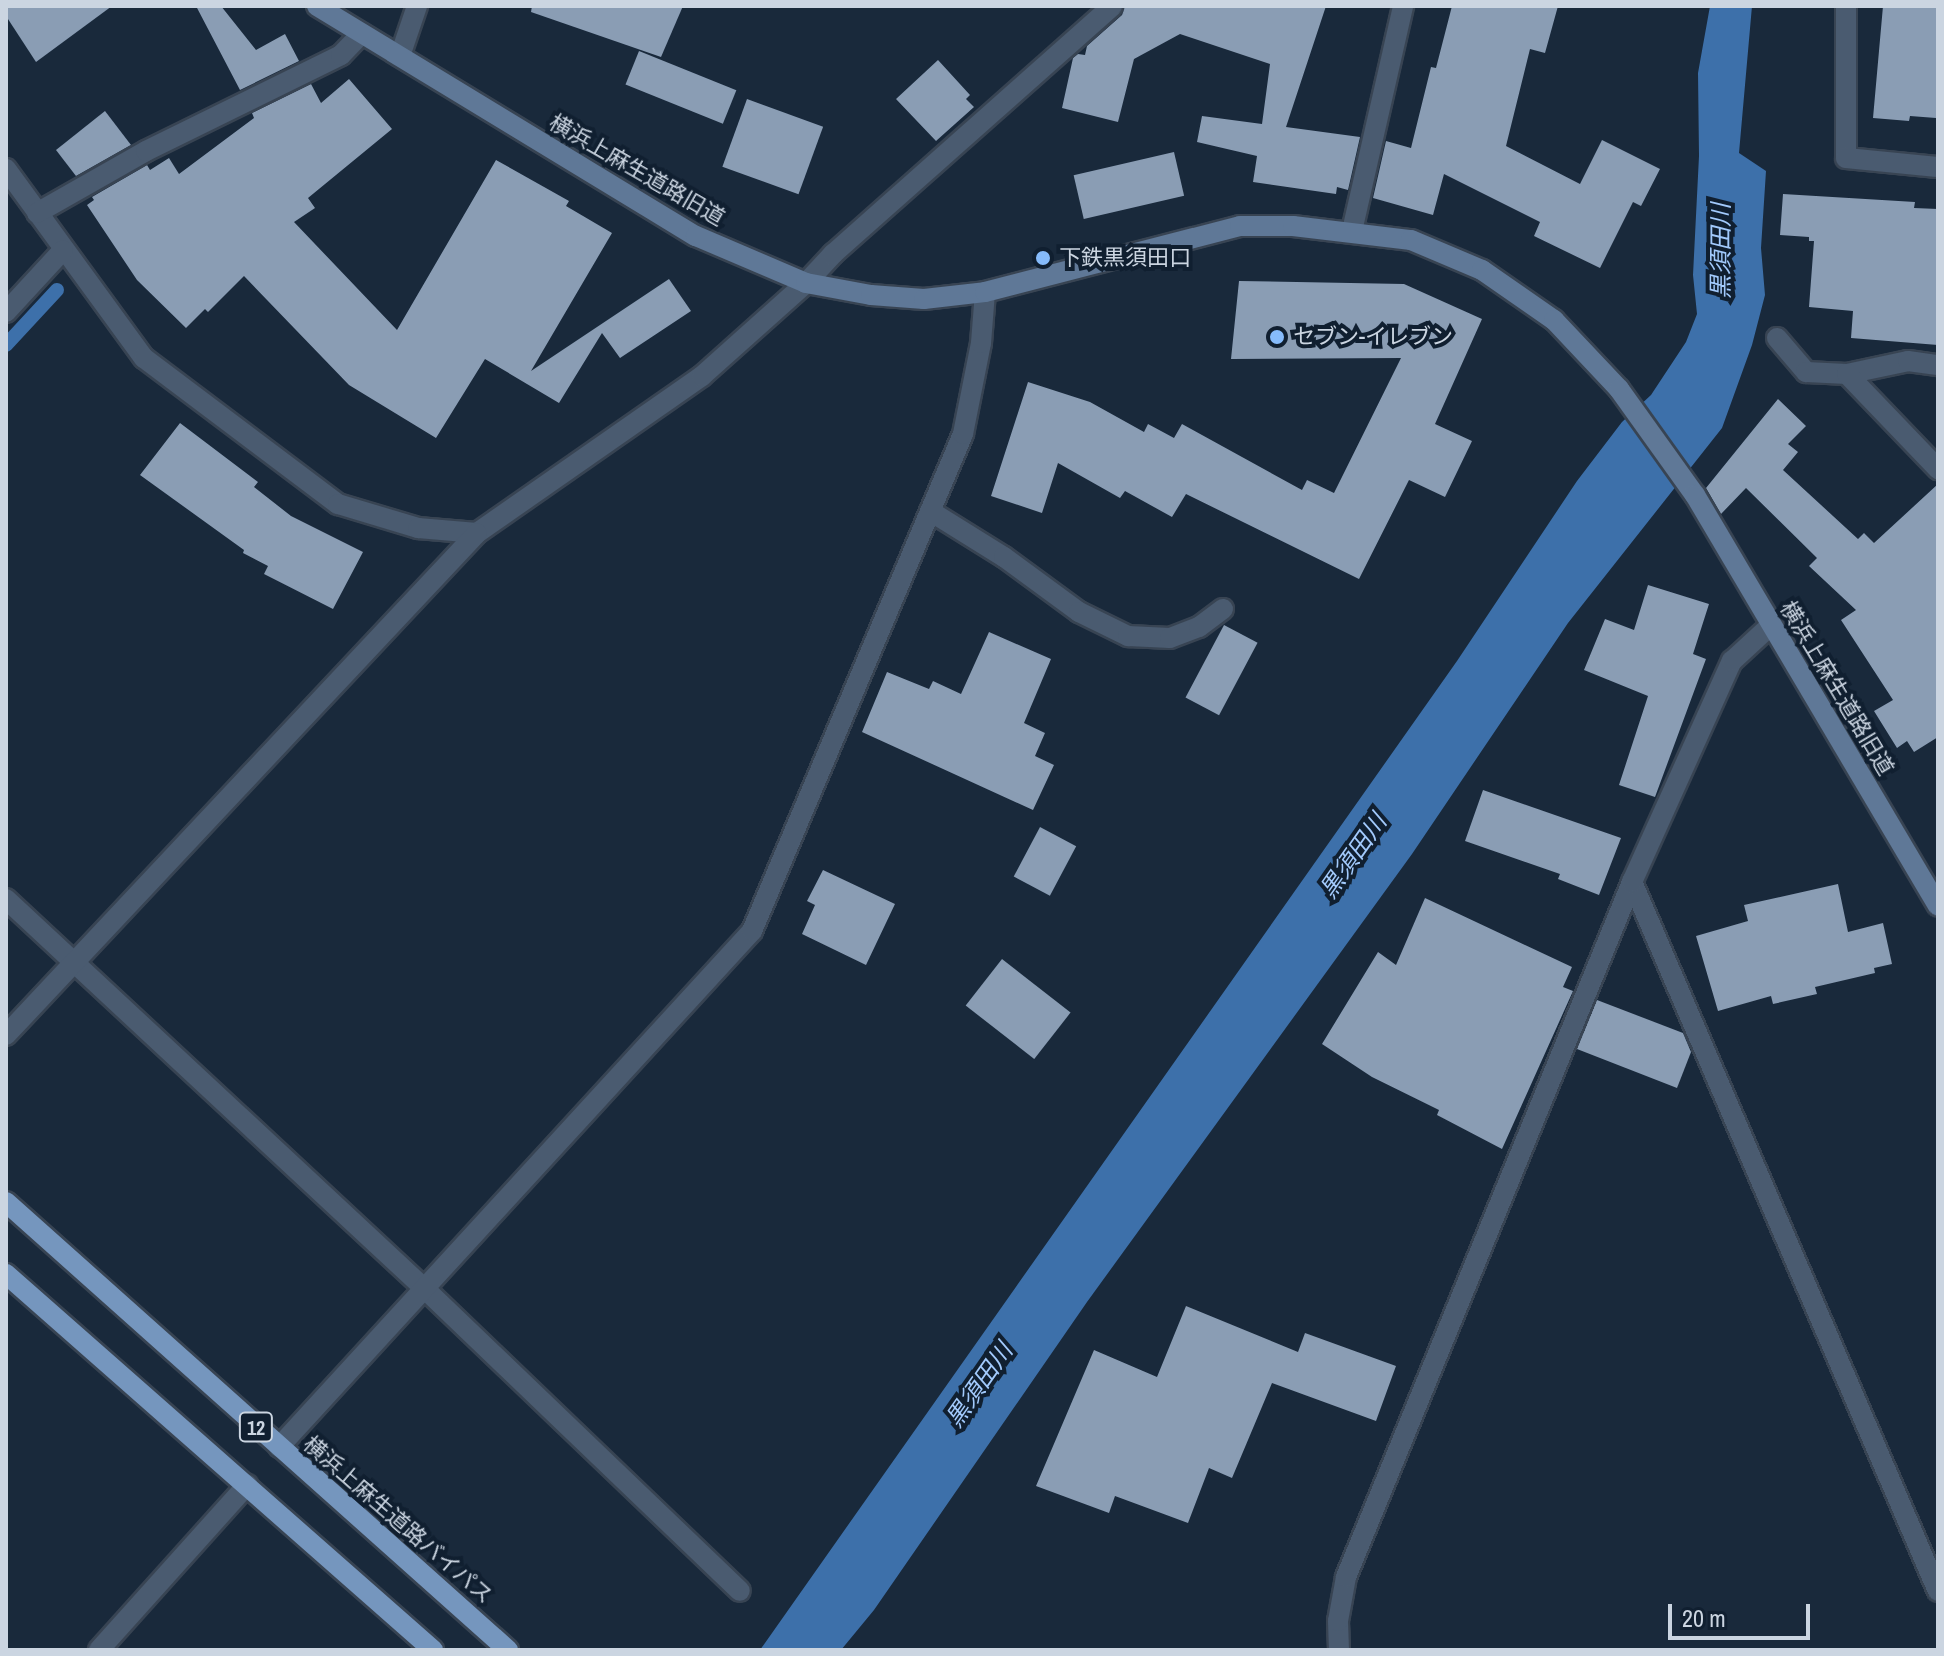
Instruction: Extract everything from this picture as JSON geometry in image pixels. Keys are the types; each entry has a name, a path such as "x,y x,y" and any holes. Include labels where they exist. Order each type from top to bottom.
{"main road":[{"name":"横浜上麻生道路バイパス","path":"6,1202 508,1650"},
{"name":"12","path":"6,1274 433,1650"}],"street":[{"name":"横浜上麻生道路旧道","path":"317,6 696,236 806,283 871,295 924,299 985,292 1240,226 1293,226 1411,240 1482,270 1554,320 1619,389 1695,495 1937,902"},
{"path":"400,56 417,6"},
{"path":"6,1035 72,961 477,533 702,376 806,283 833,254 1112,6"},
{"path":"1352,231 1403,6"},
{"path":"1846,6 1846,158 1938,167"},
{"path":"37,213 146,151 341,55 362,33"},
{"path":"6,169 144,358 338,504 418,528 477,533"},
{"path":"6,312 63,250"},
{"path":"279,1447 752,931 963,434 981,343 985,292"},
{"path":"1777,338 1806,372 1847,374 1908,361 1938,365"},
{"path":"1847,374 1938,469"},
{"path":"930,511 1004,557 1079,612 1128,636 1170,638 1199,627 1223,609"},
{"path":"1339,1650 1338,1621 1346,1577 1632,882 1732,661 1771,625"},
{"path":"1632,882 1938,1591"},
{"path":"6,899 425,1289 740,1591"},
{"path":"99,1650 247,1485"}],"water":[{"name":"黒須田川","path":"1710,6 1752,6 1739,153 1766,171 1761,248 1765,295 1752,345 1722,428 1568,623 1412,854 1087,1302 874,1610 841,1650 760,1650 1457,661 1577,481 1622,422 1651,395 1686,342 1697,314 1693,275 1699,156 1698,73"}],"building":[{"path":"6,6 112,6 36,62 6,16"},
{"path":"196,6 221,6 256,50 285,34 299,61 240,90"},
{"path":"532,6 683,6 661,57 531,12"},
{"path":"1125,6 1326,6 1286,127 1360,137 1348,190 1337,187 1336,194 1253,182 1257,156 1197,142 1202,116 1262,124 1270,64 1180,34 1134,59 1118,122 1062,108 1073,58 1078,54 1085,55 1087,46 1122,15"},
{"path":"1452,6 1558,6 1545,53 1530,49 1506,146 1580,184 1602,140 1660,169 1641,206 1633,202 1600,268 1534,236 1540,222 1444,174 1433,215 1373,198 1386,141 1411,148 1431,67 1436,68"},
{"path":"1883,6 1938,6 1936,118 1910,116 1909,121 1873,118"},
{"path":"639,51 736,90 723,124 626,84"},
{"path":"938,60 970,95 966,99 974,107 936,141 896,99"},
{"path":"349,79 392,129 308,198 315,208 294,222 397,330 496,160 569,201 566,206 612,233 531,371 669,279 691,311 620,358 602,333 559,403 485,359 436,438 349,385 244,276 208,312 205,309 186,328 137,280 87,205 94,200 92,197 147,165 150,170 169,158 179,174 254,118 252,113 311,84 321,103"},
{"path":"747,99 823,127 798,194 722,167"},
{"path":"105,111 131,145 76,176 56,150"},
{"path":"1174,152 1184,196 1084,219 1074,175"},
{"path":"1783,194 1915,202 1914,208 1938,209 1938,345 1851,338 1853,311 1809,307 1814,241 1809,241 1809,237 1780,235"},
{"path":"1239,281 1404,284 1482,319 1435,424 1472,441 1445,497 1409,480 1359,579 1186,494 1172,517 1125,491 1120,498 1058,463 1042,513 991,496 1028,382 1090,402 1144,432 1148,424 1174,438 1182,424 1302,490 1307,480 1334,493 1401,358 1231,359"},
{"path":"1778,399 1806,426 1788,444 1798,452 1783,470 1858,539 1864,533 1874,543 1938,484 1938,737 1914,752 1907,741 1897,748 1874,711 1893,700 1841,620 1856,610 1809,566 1817,558 1746,488 1721,514 1706,488"},
{"path":"180,423 258,482 254,487 291,516 363,552 333,609 264,574 268,566 243,553 244,550 140,475"},
{"path":"1648,585 1709,604 1693,654 1706,659 1655,797 1619,785 1648,696 1584,670 1605,619 1634,630"},
{"path":"1224,625 1258,643 1219,715 1186,697"},
{"path":"989,632 1051,659 1024,723 1045,733 1035,756 1054,765 1033,810 862,732 887,672 929,689 933,681 961,694"},
{"path":"1483,790 1621,838 1599,895 1558,879 1560,874 1465,841"},
{"path":"1040,827 1076,846 1050,896 1014,876"},
{"path":"823,870 895,904 866,965 802,934 815,905 807,901"},
{"path":"1838,884 1848,932 1883,923 1892,964 1874,968 1875,973 1815,987 1817,994 1773,1004 1771,996 1718,1011 1696,936 1748,921 1744,905"},
{"path":"1425,898 1572,967 1563,987 1573,991 1502,1149 1437,1115 1439,1110 1372,1077 1322,1044 1378,952 1396,965"},
{"path":"1002,959 1071,1013 1034,1059 966,1005"},
{"path":"1597,1000 1683,1033 1691,1052 1677,1088 1577,1049"},
{"path":"1186,1306 1298,1352 1305,1333 1396,1366 1376,1421 1272,1383 1232,1478 1209,1468 1188,1523 1115,1496 1109,1513 1036,1486 1094,1350 1157,1377"}],"waterway":[{"path":"6,345 57,290"}],"place":[{"name":"下鉄黒須田口","path":"1043,258"},
{"name":"セブン-イレブン","path":"1277,337"}]}
